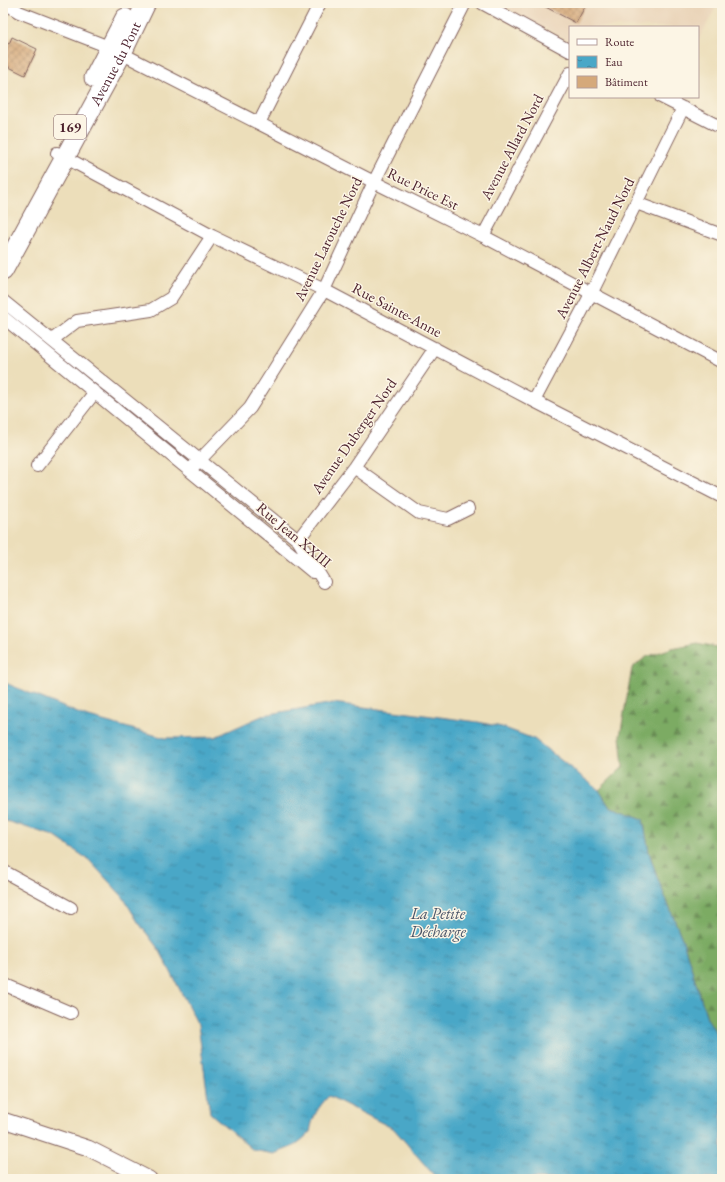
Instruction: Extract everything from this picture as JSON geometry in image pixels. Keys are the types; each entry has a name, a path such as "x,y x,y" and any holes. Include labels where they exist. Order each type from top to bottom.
{"main road":[{"name":"Avenue du Pont","path":"116,50 134,3"},
{"name":"Avenue du Pont","path":"3,271 116,50 146,3"},
{"name":"Avenue du Pont","path":"3,250 61,155"}],"street":[{"name":"Rue Price Est","path":"5,3 19,12 116,50 483,236 722,362"},
{"path":"259,123 320,3"},
{"name":"Avenue Larouche Nord","path":"190,470 250,408 324,290 374,182 465,3"},
{"path":"482,3 569,50"},
{"name":"Avenue Allard Nord","path":"483,236 569,75"},
{"path":"663,98 722,128"},
{"name":"Avenue Albert-Naud Nord","path":"534,401 591,294 683,108"},
{"name":"Rue Sainte-Anne","path":"61,155 212,236 324,290 534,401 722,497"},
{"path":"636,203 722,235"},
{"path":"52,340 77,322 151,310 171,298 212,236"},
{"name":"Rue Jean XXIII","path":"3,301 298,540 324,582 3,317"},
{"name":"Avenue Duberger Nord","path":"298,540 354,467 435,348"},
{"path":"37,466 95,392"},
{"path":"354,467 420,513 448,519 468,509"},
{"path":"3,871 71,908"},
{"path":"3,984 71,1013"},
{"path":"3,1120 88,1148 149,1179"}],"shaded area":[{"path":"496,3 718,3 699,39 699,26 569,26 569,40"}],"green space":[{"path":"697,643 722,648 722,1043 707,1018 683,941 657,877 649,852 643,819 609,806 599,790 623,767 620,736 632,668 646,657 672,648"}],"water":[{"name":"La Petite Décharge","path":"3,682 85,716 165,738 215,737 264,715 333,703 478,722 502,727 534,739 599,790 609,806 643,819 649,852 657,877 683,941 707,1018 722,1043 722,1179 437,1179 394,1129 329,1096 316,1113 312,1122 310,1133 294,1146 274,1154 253,1150 210,1113 198,1025 160,951 138,922 123,897 89,860 54,836 3,820"}],"building":[{"path":"538,3 587,3 576,23"},
{"path":"12,37 37,49 25,75 3,64 3,41 9,44"}]}
